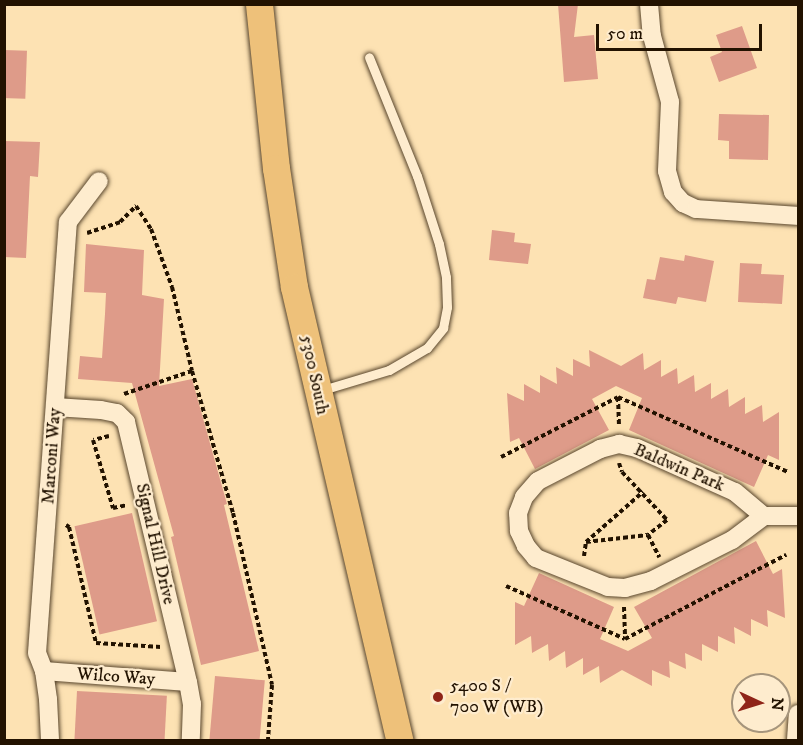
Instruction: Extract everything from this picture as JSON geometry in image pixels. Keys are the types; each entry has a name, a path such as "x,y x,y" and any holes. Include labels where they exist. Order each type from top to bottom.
{"main road":[{"name":"5300 South","path":"259,4 276,168 294,287 399,741"}],"street":[{"path":"649,4 652,36 670,102 667,171 673,192 683,203 696,209 798,216"},
{"name":"Marconi Way","path":"50,741 44,671 37,653 68,222 99,181"},
{"name":"Signal Hill Drive","path":"55,407 117,413 126,422 188,682 192,704 190,741"},
{"name":"Baldwin Park","path":"619,444 637,448 735,492 764,516 732,540 666,573 625,588 608,587 536,558 526,546 519,531 518,513 524,497 538,481 600,449 619,444"},
{"path":"764,516 798,516"},
{"name":"Wilco Way","path":"44,671 188,682"},
{"path":"796,741 798,714"}],"lane":[{"path":"317,391 389,370 427,348 442,328 447,307 446,277 439,244 417,176 369,57"}],"path":[{"path":"84,236 92,230 120,222 136,206 151,229 172,287 192,371 233,513 272,684 268,741"},
{"path":"115,394 124,394 192,371"},
{"path":"618,396 619,429"},
{"path":"107,428 111,435 93,440 113,508 131,504"},
{"path":"586,542 648,534 667,520 622,472 618,459"},
{"path":"580,577 586,542 643,492"},
{"path":"61,522 69,527 96,643 166,648"},
{"path":"648,534 666,573"},
{"path":"624,606 625,639"}],"building":[{"path":"558,4 578,4 574,37 594,35 598,79 564,82"},
{"path":"742,26 757,68 719,82 710,57 722,52 716,35"},
{"path":"4,50 27,51 25,99 4,98"},
{"path":"719,114 769,115 768,160 729,159 729,141 718,140"},
{"path":"4,141 40,142 38,177 30,176 26,258 4,257"},
{"path":"492,230 515,233 514,242 531,244 528,264 489,260"},
{"path":"86,244 144,250 142,295 164,299 159,386 192,379 227,504 224,505 259,651 201,665 171,537 174,536 132,383 78,379 80,356 102,358 105,314 106,293 84,292"},
{"path":"685,255 714,261 706,302 678,297 676,304 643,298 647,279 655,280 660,257 684,261"},
{"path":"740,263 762,264 761,274 784,275 782,304 738,302"},
{"path":"589,350 621,366 643,353 644,370 661,360 661,377 677,368 678,384 694,375 695,392 711,383 711,399 728,389 729,407 745,397 745,414 762,405 763,422 779,412 779,460 768,455 754,487 629,430 642,398 616,386 592,399 609,430 535,469 519,438 510,442 507,393 524,401 524,384 540,393 540,375 557,384 556,367 573,376 573,359 590,367"},
{"path":"132,513 157,621 99,634 75,526"},
{"path":"756,541 773,574 782,569 785,618 767,610 768,627 751,619 751,636 734,627 735,644 718,636 718,652 702,644 702,661 685,653 686,669 669,661 670,678 652,670 652,686 622,670 600,683 599,666 583,675 583,658 566,668 565,651 549,661 548,644 532,653 531,636 515,645 515,602 524,606 539,573 614,607 600,639 628,651 652,638 634,607"},
{"path":"215,676 265,680 260,740 209,740"},
{"path":"77,691 167,696 165,740 74,740"}],"place":[{"name":"5400 S / 700 W (WB)","path":"438,697"}]}
